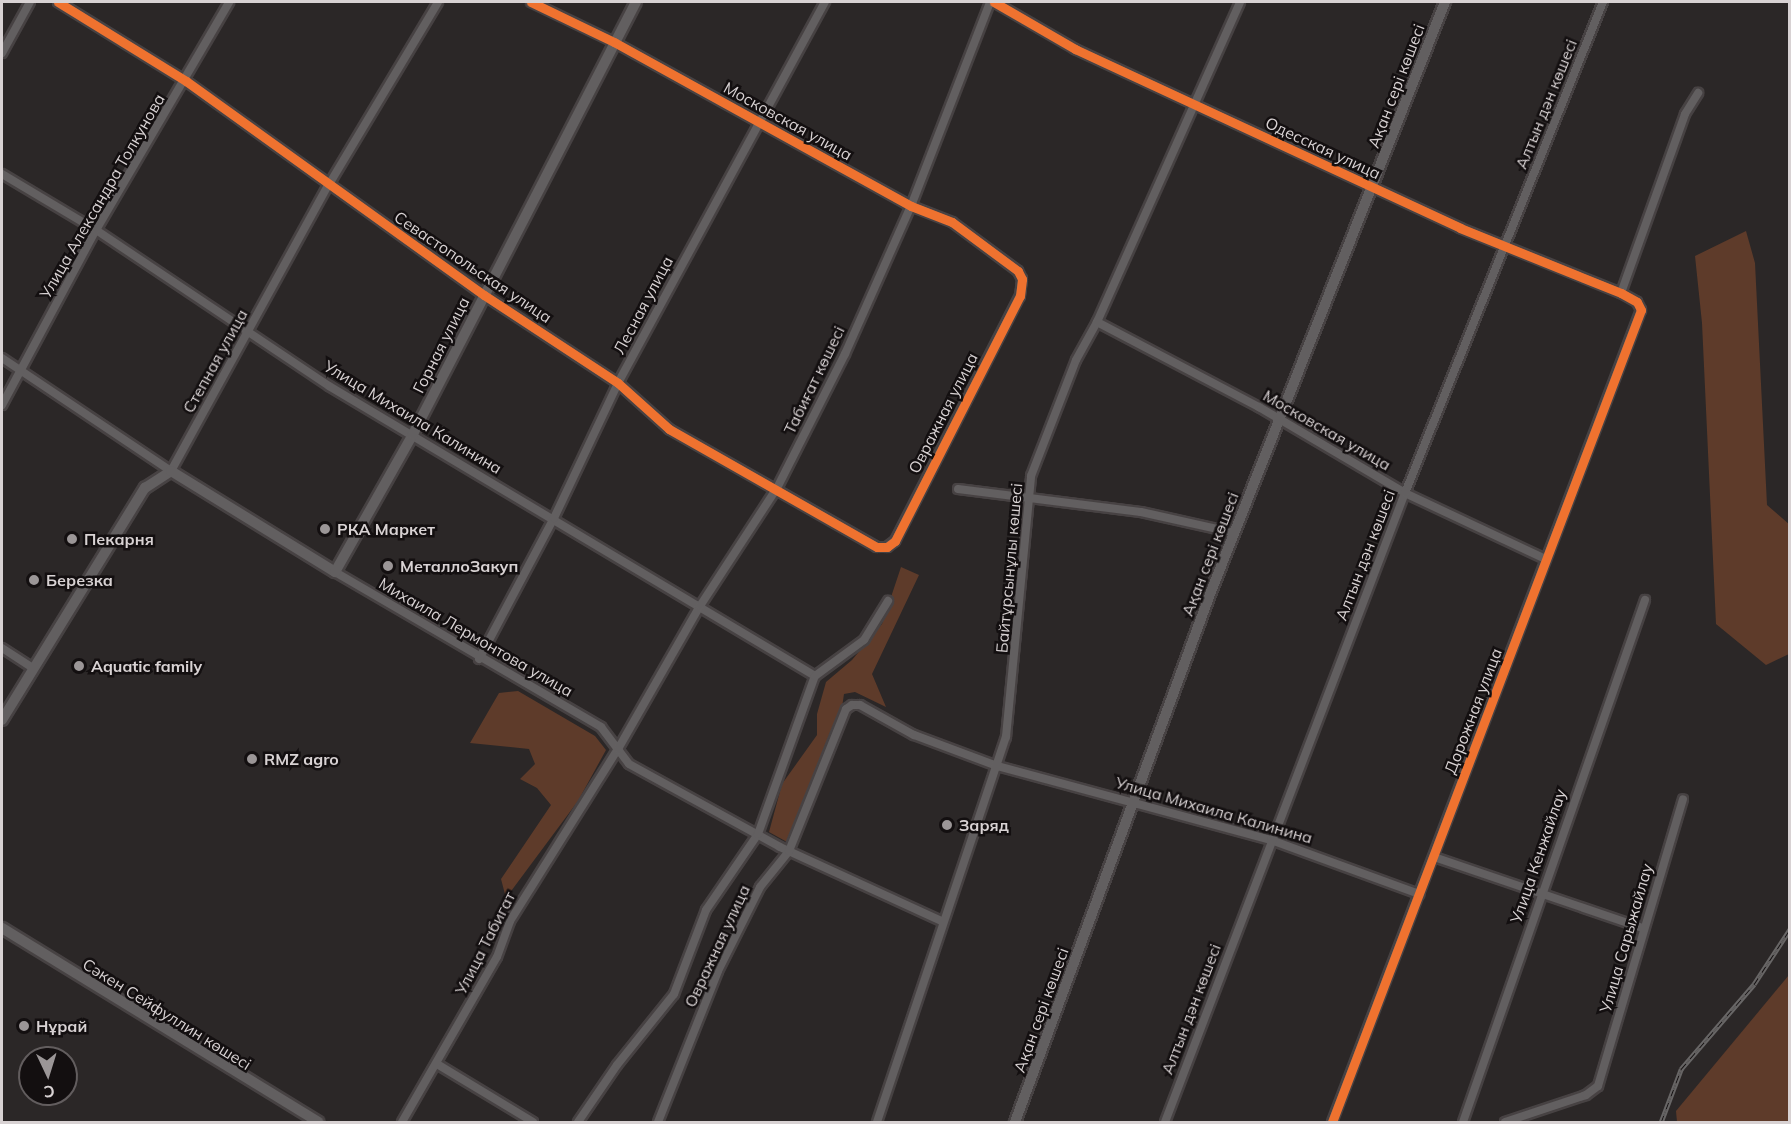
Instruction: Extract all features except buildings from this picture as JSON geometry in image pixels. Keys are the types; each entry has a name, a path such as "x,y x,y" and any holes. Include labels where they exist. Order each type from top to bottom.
{"street":[{"path":"2,53 30,2"},
{"name":"Севастопольская улица","path":"58,2 186,81 328,186 484,295 618,382 669,429 777,488 877,547"},
{"name":"Улица Александра Толкунова","path":"2,405 96,230 186,81 229,2"},
{"name":"Степная улица","path":"2,720 144,488 171,471 328,186 438,2"},
{"name":"Московская улица","path":"531,2 614,42 911,206 952,222 979,239 1018,271 1022,279"},
{"name":"Горная улица","path":"335,572 413,435 636,2"},
{"name":"Лесная улица","path":"479,659 554,518 618,382 825,2"},
{"name":"Одесская улица","path":"992,2 1075,49 1372,188 1505,248 1621,292 1637,302 1641,310"},
{"name":"Табиғат көшесі","path":"618,750 700,606 777,488 845,354 911,206 992,2"},
{"name":"Байтұрсынұлы көшесі","path":"877,1122 942,921 997,766 1014,690 1031,476 1076,360 1097,322 1240,2"},
{"name":"Ақан сері көшесі","path":"1015,1122 1235,533 1445,2"},
{"name":"Алтын дән көшесі","path":"1165,1122 1405,492 1603,2"},
{"path":"1621,292 1685,114 1698,93"},
{"name":"Улица Михаила Калинина","path":"2,174 96,230 249,332 413,435 815,676"},
{"name":"Овражная улица","path":"877,547 887,547 895,541 1020,296 1022,279"},
{"name":"Дорожная улица","path":"1332,1122 1641,310"},
{"name":"Московская улица","path":"1097,322 1260,407 1279,422 1405,492 1545,559"},
{"name":"Михаила Лермонтова улица","path":"2,358 171,471 335,572 479,659 602,727 629,764 789,851 942,921"},
{"path":"958,489 1141,513 1235,533"},
{"name":"Улица Кенжайлау","path":"1463,1122 1540,892 1645,600"},
{"path":"815,676 864,640 888,601"},
{"path":"2,648 33,668"},
{"name":"Овражная улица","path":"578,1122 617,1065 674,994 706,910 758,834 815,676"},
{"name":"Овражная улица","path":"658,1122 718,971 760,887 789,851 846,709 852,705 860,705 914,735 997,766"},
{"name":"Улица Табигат","path":"402,1122 497,957 510,921 618,750"},
{"name":"Улица Михаила Калинина","path":"997,766 1134,801 1271,840 1419,894"},
{"name":"Улица Сарыжайлау","path":"1505,1122 1586,1095 1598,1086 1683,799"},
{"path":"1434,857 1643,928"},
{"name":"Сәкен Сейфуллин көшесі","path":"2,928 318,1122"},
{"path":"436,1064 533,1122"}],"shaded area":[{"path":"1746,231 1755,263 1767,505 1790,525 1789,654 1766,665 1716,624 1702,323 1695,256"},
{"path":"901,567 919,575 872,674 886,707 855,692 844,694 841,714 787,842 769,832 782,784 817,735 817,714 826,682 852,660 882,624"},
{"path":"518,691 595,736 606,750 578,801 506,898 501,879 551,805 537,788 520,779 535,764 529,749 470,743 499,693"},
{"path":"1789,975 1789,1122 1677,1122 1676,1111"}],"railway":[{"path":"1661,1122 1681,1069 1754,984 1790,929"}],"cycle path":[{"path":"58,2 186,81 484,295 618,383 669,429 877,547 887,547 895,541 1020,296 1022,279 1018,271 952,222 911,206 614,42 531,2"},
{"path":"994,2 1075,49 1460,228 1621,293 1637,302 1641,310 1332,1122"}],"place":[{"name":"РКА Маркет","path":"325,529"},
{"name":"Пекарня","path":"72,539"},
{"name":"МеталлоЗакуп","path":"388,566"},
{"name":"Березка","path":"34,580"},
{"name":"Aquatic family","path":"79,666"},
{"name":"RMZ agro","path":"252,759"},
{"name":"Заряд","path":"947,825"},
{"name":"Нұрай","path":"24,1026"}]}
